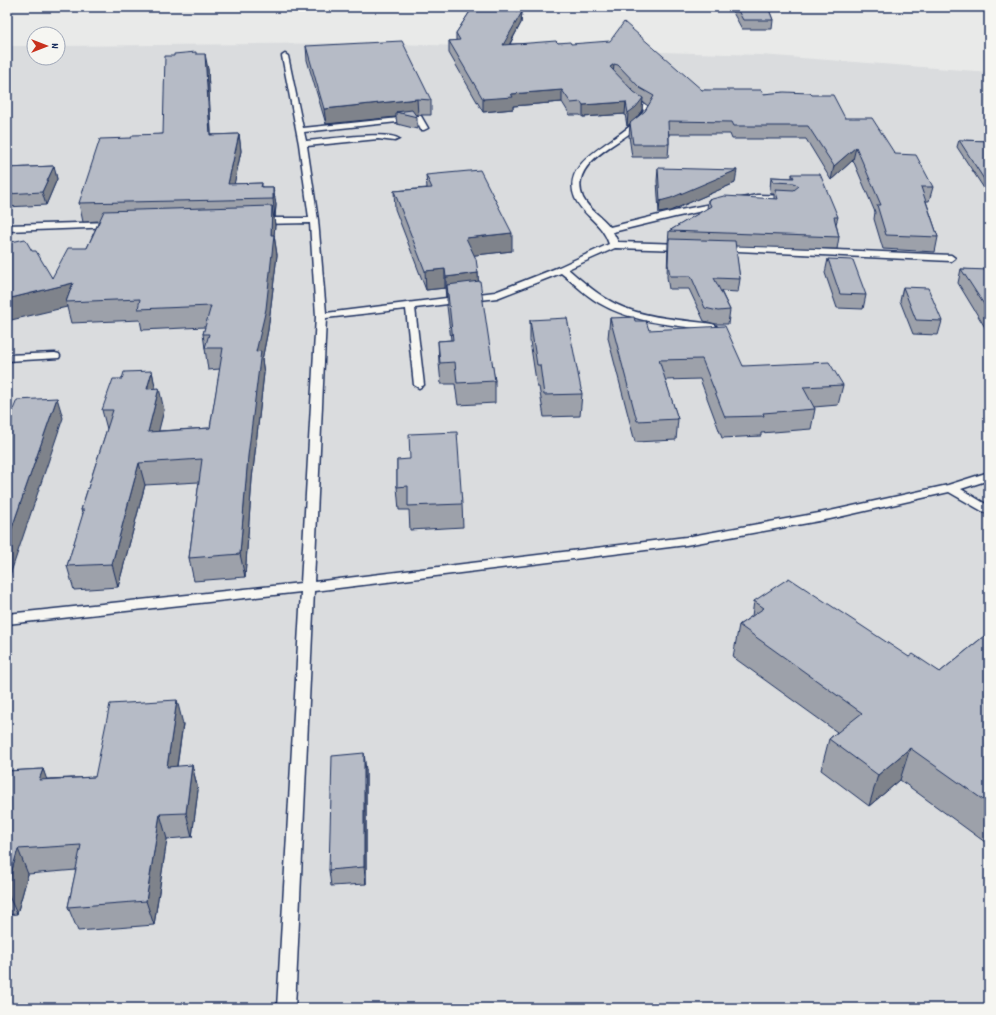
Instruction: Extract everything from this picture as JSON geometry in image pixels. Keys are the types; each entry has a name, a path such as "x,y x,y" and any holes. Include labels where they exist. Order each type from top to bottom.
{"lane":[{"path":"285,56 301,130 314,220 320,316 286,1008"},
{"path":"614,245 610,230 581,203 576,184 579,171 587,161 637,124 647,113 648,109 636,102 623,88"},
{"path":"301,130 418,118 424,128"},
{"path":"303,144 378,137 394,139"},
{"path":"610,230 675,214 757,197 792,198"},
{"path":"251,222 314,220"},
{"path":"7,228 125,225"},
{"path":"320,316 497,295 562,269 614,245 697,247"},
{"path":"712,248 951,258"},
{"path":"562,269 602,301 622,310 646,317 712,327"},
{"path":"410,305 419,385"},
{"path":"7,358 55,356"},
{"path":"7,619 307,587 686,541 830,515 951,488 989,476"},
{"path":"951,488 989,512"}],"shaded area":[{"path":"361,43 761,55 989,72 989,1008 7,1008 7,46 26,46 26,66 66,66 66,46"}],"building":[{"path":"473,7 519,7 516,11 522,12 503,45 556,41 558,43 570,42 571,44 610,41 624,22 702,90 761,90 763,94 784,92 810,93 812,95 833,95 845,118 872,118 895,154 916,155 933,187 921,187 938,237 886,235 877,205 881,205 856,147 834,166 808,126 734,126 732,122 668,121 669,144 633,144 630,123 645,111 654,96 640,88 618,65 614,64 610,67 634,92 643,98 636,107 628,113 626,102 583,105 581,102 571,103 562,90 511,94 513,97 483,99 449,41 460,40 456,33"},
{"path":"736,7 768,7 773,20 743,20"},
{"path":"402,41 431,100 417,99 324,109 306,46"},
{"path":"196,52 196,54 205,54 210,135 239,134 228,184 262,183 261,187 273,187 273,199 79,203 100,139 131,138 133,135 163,134 165,56"},
{"path":"412,110 417,117 396,112"},
{"path":"959,140 989,141 989,187"},
{"path":"54,166 42,192 7,194 7,168"},
{"path":"658,168 737,170 671,198 660,201"},
{"path":"480,170 512,233 466,238 476,259 478,273 446,277 445,269 425,271 394,191 432,188 426,175"},
{"path":"792,174 820,174 838,217 834,217 839,237 669,231 711,206 708,200 724,196 778,199 775,189 794,190 799,186 794,183 773,182 771,177 794,178"},
{"path":"272,206 271,235 274,235 266,309 256,352 261,351 248,456 240,554 189,558 202,459 139,463 112,564 67,566 84,510 81,510 113,410 102,410 113,379 122,379 124,372 152,371 147,389 159,388 148,432 210,428 223,348 205,348 209,334 203,334 211,306 138,309 140,299 66,302 73,283 7,299 7,243 25,239 32,251 36,251 52,278 68,248 87,248 104,211"},
{"path":"669,239 735,241 740,279 714,278 730,310 718,311 705,308 691,276 670,276 668,264"},
{"path":"828,259 853,260 866,295 840,294"},
{"path":"961,269 989,270 989,312"},
{"path":"480,281 495,381 457,383 455,362 440,363 438,341 453,340 447,285"},
{"path":"903,287 928,288 942,321 916,320"},
{"path":"634,317 635,321 646,321 649,330 725,326 743,366 829,362 843,385 803,387 815,409 763,413 764,416 725,417 702,359 659,360 678,419 637,421 610,318"},
{"path":"567,318 582,394 544,395 540,365 537,365 530,320"},
{"path":"57,398 7,542 7,424 17,400"},
{"path":"457,432 462,504 408,506 408,486 397,487 397,460 410,459 409,434"},
{"path":"789,578 909,657 913,654 940,672 989,632 989,804 910,748 878,775 829,739 862,713 739,625 764,608 754,601"},
{"path":"177,700 167,767 192,765 186,813 160,814 146,901 68,907 81,845 18,849 7,887 7,771 43,769 39,780 95,777 110,704"},
{"path":"364,753 364,867 329,870 332,756"}]}
